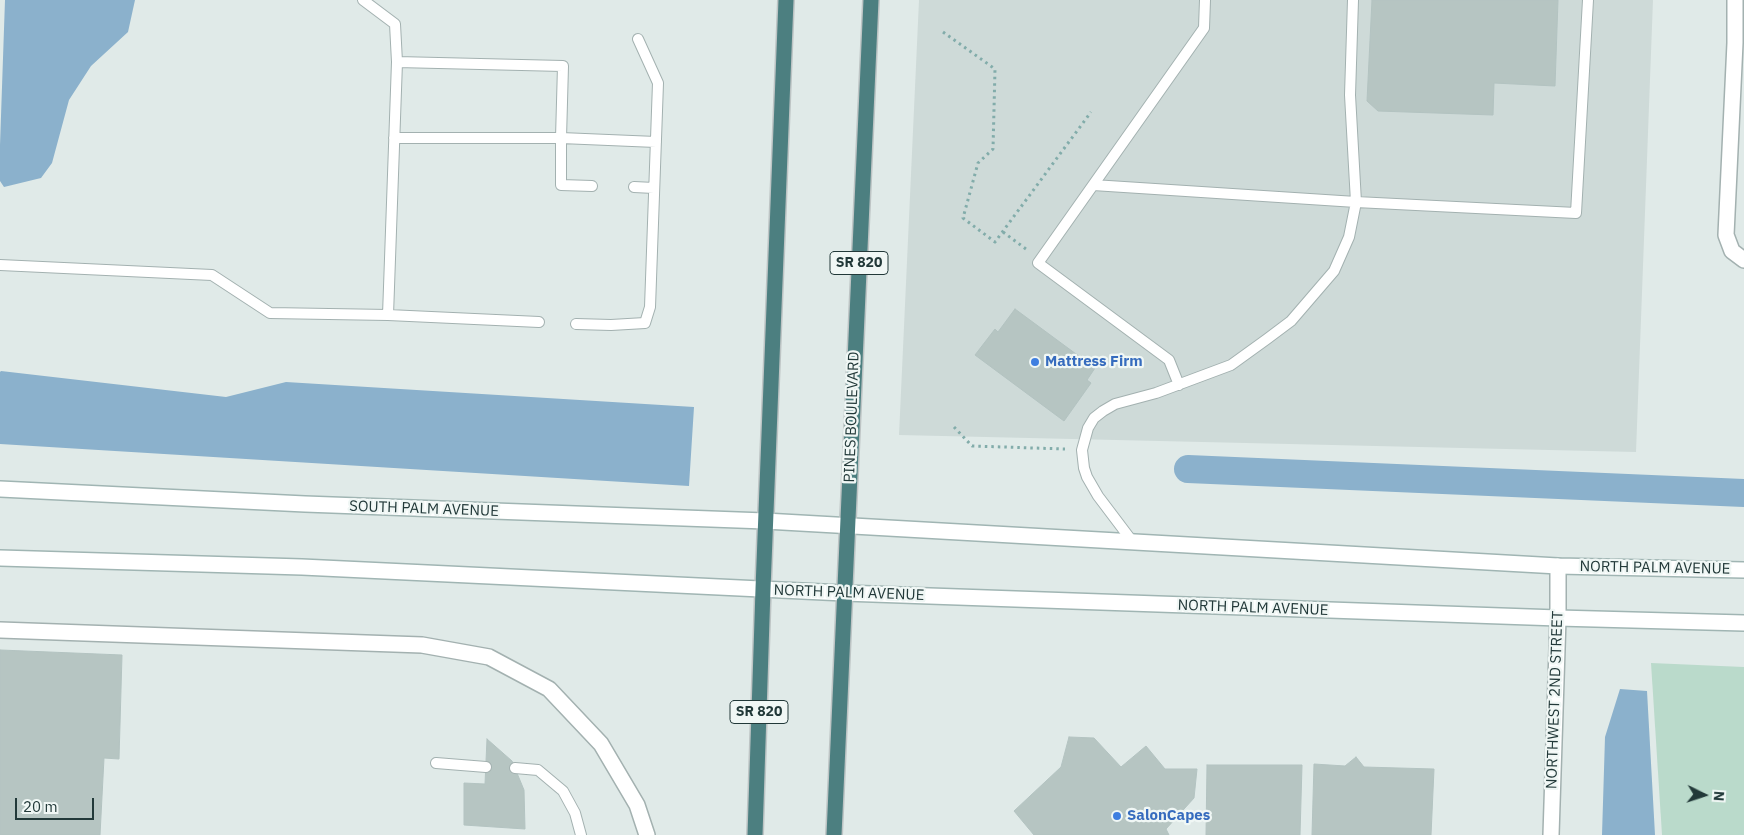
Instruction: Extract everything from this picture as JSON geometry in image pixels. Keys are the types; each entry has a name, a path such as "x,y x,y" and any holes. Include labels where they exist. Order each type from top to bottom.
{"highway":[{"name":"SR 820","path":"755,835 765,521 786,0"},
{"name":"PINES BOULEVARD","path":"834,835 871,0"}],"main road":[{"path":"1735,0 1740,43 1726,235 1732,251 1744,260"},
{"name":"SOUTH PALM AVENUE","path":"0,489 305,504 848,525"},
{"name":"NORTH PALM AVENUE","path":"848,525 1558,566 1744,570"},
{"path":"0,558 311,567 763,589"},
{"name":"NORTHWEST 2ND STREET","path":"1551,835 1558,566"},
{"name":"NORTH PALM AVENUE","path":"763,589 1744,623"},
{"path":"0,630 422,645 489,657 549,689 602,744 638,805 646,835"}],"lane":[{"path":"363,0 394,24 397,62 388,315"},
{"path":"1179,385 1169,360 1038,263 1204,28 1205,0"},
{"path":"1132,542 1098,496 1084,468 1082,450 1088,428 1094,418 1120,402 1179,385 1231,365 1291,321 1334,271 1350,237 1356,202 1350,95 1353,0"},
{"path":"1093,185 1356,202 1576,213 1588,0"},
{"path":"576,324 611,325 645,322 650,307 658,83 638,39"},
{"path":"397,62 563,66 560,138 561,185 592,186"},
{"path":"394,138 560,138 656,142"},
{"path":"634,187 654,188"},
{"path":"0,265 212,275 270,313 388,315 539,322"},
{"path":"436,763 486,767"},
{"path":"515,768 538,770 563,791 575,813 581,835"}],"path":[{"path":"943,32 995,69 993,149 978,163 963,218 995,242 1091,112"},
{"path":"1003,232 1041,260"},
{"path":"954,427 972,446 1082,450"}],"shaded area":[{"path":"919,0 1653,0 1636,452 899,435"}],"green space":[{"path":"1651,663 1744,667 1744,835 1662,835"}],"water":[{"path":"5,0 135,0 128,32 91,66 69,100 52,163 41,178 4,187 0,181 0,145"},
{"path":"1,371 226,397 286,382 694,407 689,486 0,444"},
{"path":"1620,689 1647,691 1655,835 1602,835 1605,737"}],"building":[{"path":"1372,0 1558,0 1555,86 1494,83 1493,115 1378,111 1367,101"},
{"name":"Mattress Firm","path":"1015,309 1095,368 1087,380 1091,383 1064,421 975,355 995,329 998,332"},
{"path":"0,650 122,655 119,759 104,758 100,835 0,835"},
{"path":"1069,737 1094,738 1121,767 1146,746 1165,769 1197,769 1194,798 1166,829 1169,835 1034,835 1014,811 1061,767"},
{"path":"487,739 512,761 524,790 525,829 464,825 464,783 485,784"},
{"path":"1356,757 1364,767 1434,769 1431,835 1312,835 1314,764 1345,766"},
{"path":"1207,765 1302,765 1300,835 1206,835"}],"waterway":[{"path":"1188,469 1744,493"}],"place":[{"name":"Mattress Firm","path":"1035,362"},
{"name":"SalonCapes","path":"1117,816"}]}
